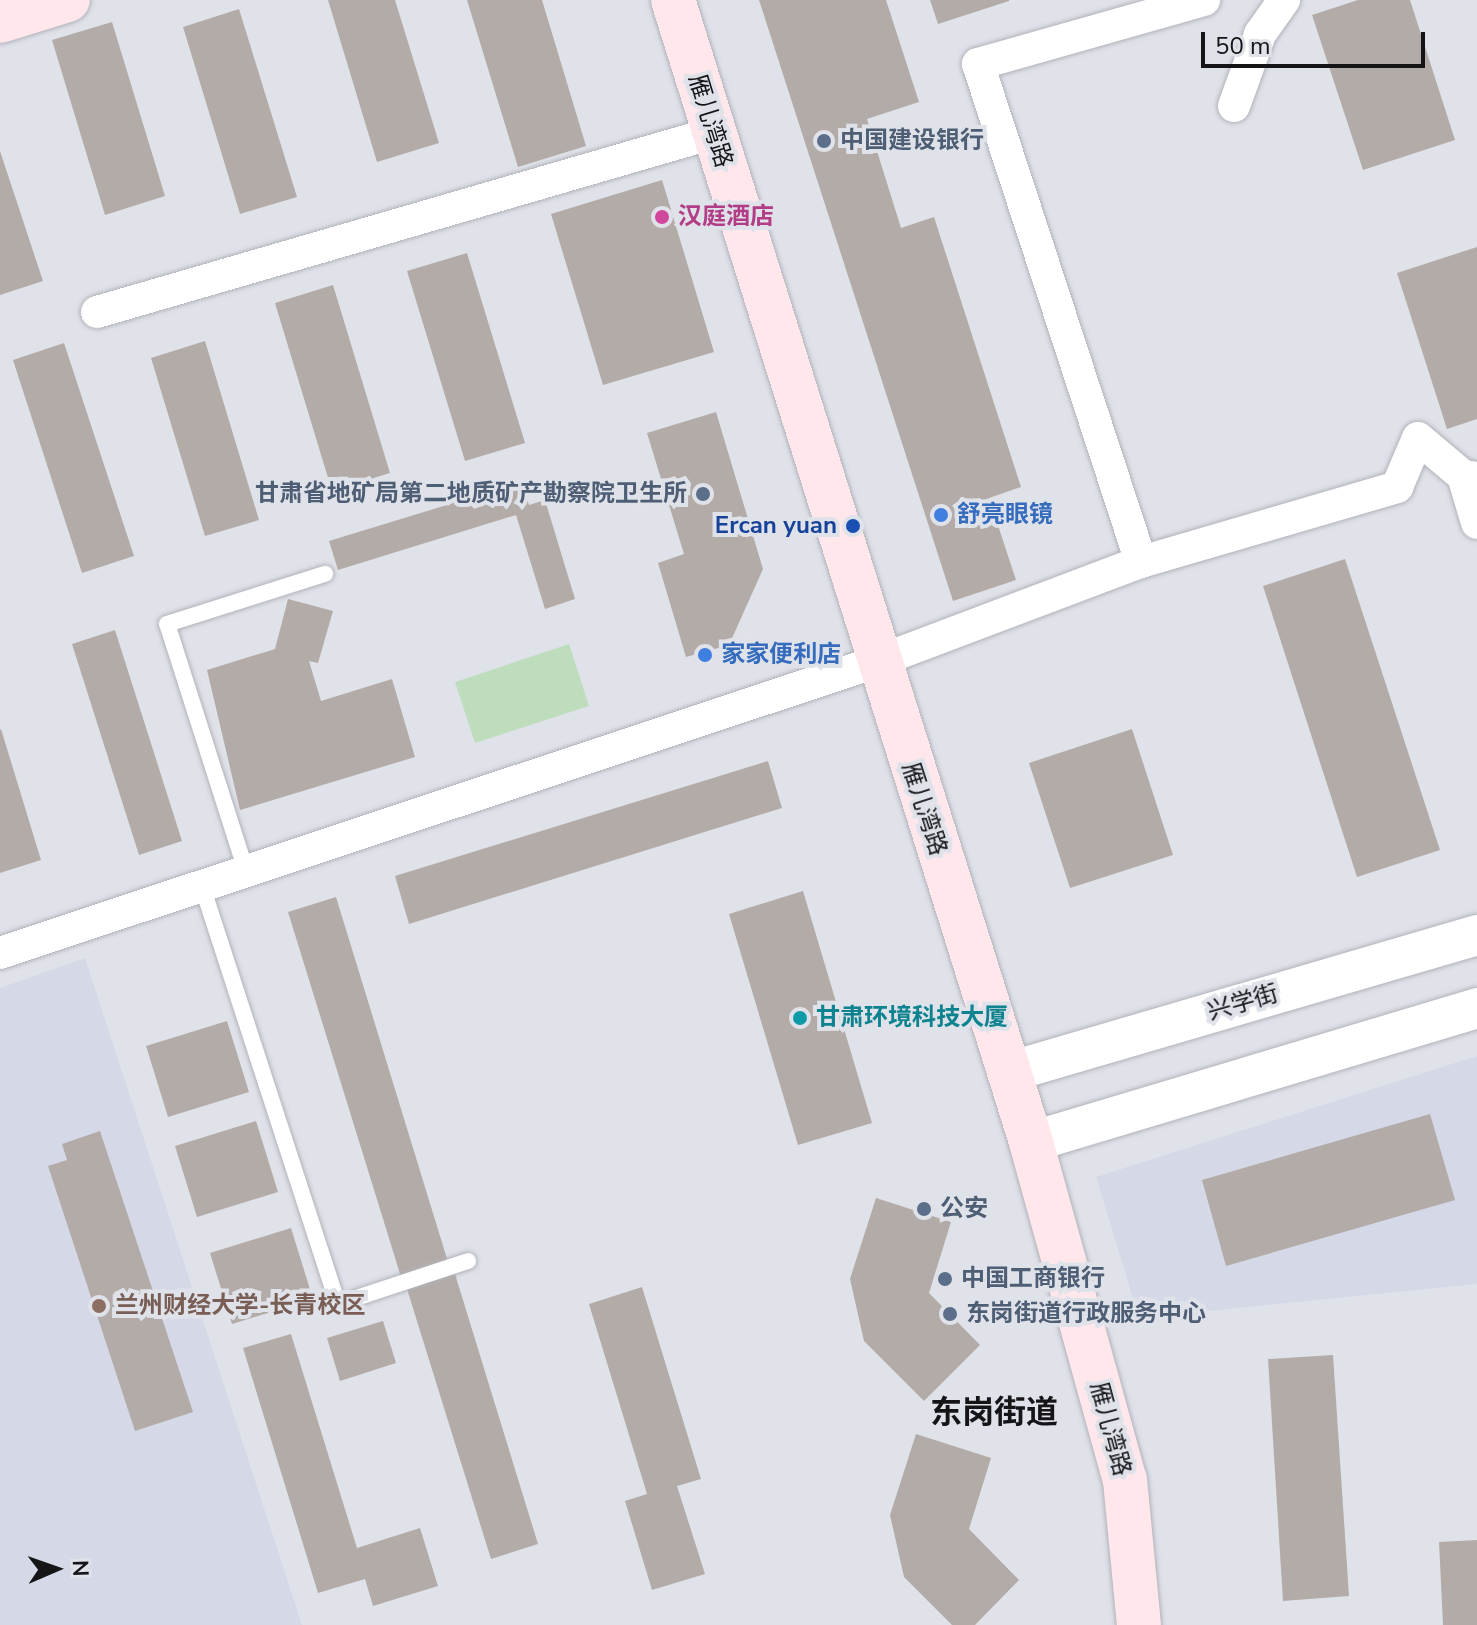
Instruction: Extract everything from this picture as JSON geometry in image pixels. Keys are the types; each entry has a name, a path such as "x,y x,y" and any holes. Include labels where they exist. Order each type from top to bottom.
{"main road":[{"path":"0,21 68,0"},
{"name":"雁儿湾路","path":"673,0 876,662 1031,1142 1125,1480 1139,1625"}],"street":[{"path":"1141,562 978,64 1204,0"},
{"path":"1234,106 1260,34 1284,0"},
{"path":"97,312 713,133"},
{"path":"0,953 876,662 1141,562 1397,487 1418,438 1470,477 1477,523"},
{"name":"兴学街","path":"1009,1072 1477,935"},
{"path":"1031,1142 1477,1008"}],"lane":[{"path":"246,871 167,624 325,574"},
{"path":"202,886 338,1304 468,1261"}],"shaded area":[{"name":"兰州财经大学-长青校区","path":"85,958 302,1625 0,1625 0,988"},
{"path":"1477,1056 1477,1284 1139,1318 1096,1177"}],"green space":[{"path":"569,644 589,706 475,743 455,682"}],"building":[{"path":"328,0 395,0 439,143 377,162"},
{"path":"467,0 542,0 586,146 518,167"},
{"path":"759,0 886,0 919,102 867,119 901,228 934,217 1021,487 989,498 1016,580 953,601"},
{"path":"930,0 1009,0 1009,1 938,24"},
{"path":"1358,0 1410,0 1455,140 1363,170 1312,15"},
{"path":"239,9 297,197 240,214 183,27"},
{"path":"112,22 165,196 105,215 52,40"},
{"path":"0,151 43,281 0,295"},
{"path":"662,180 714,352 603,385 551,214"},
{"path":"1477,247 1477,419 1447,429 1397,273"},
{"path":"467,253 525,443 465,461 407,271"},
{"path":"333,285 390,473 332,491 275,303"},
{"path":"205,341 259,520 205,536 151,358"},
{"path":"64,343 134,556 82,573 13,360"},
{"name":"甘肃省地矿局第二地质矿产勘察院卫生所","path":"716,412 763,569 729,645 686,657 658,563 684,554 647,433"},
{"path":"522,482 529,505 545,500 575,599 545,609 516,515 338,570 329,541"},
{"path":"1345,559 1440,850 1357,877 1263,586"},
{"path":"288,599 333,611 318,663 309,661 321,701 392,679 415,757 240,810 207,670 275,649"},
{"path":"115,630 182,841 139,855 72,644"},
{"path":"1132,729 1173,855 1070,888 1029,763"},
{"path":"0,730 41,860 0,873"},
{"path":"768,761 782,808 409,924 395,876"},
{"name":"甘肃环境科技大厦","path":"803,891 872,1123 798,1145 729,914"},
{"path":"336,897 448,1262 401,1277 288,912"},
{"path":"227,1021 249,1092 168,1117 146,1046"},
{"path":"1430,1114 1455,1200 1226,1266 1202,1180"},
{"path":"256,1121 278,1192 197,1217 175,1146"},
{"path":"100,1131 193,1412 135,1431 48,1166 67,1160 62,1144"},
{"path":"876,1198 951,1222 929,1293 980,1345 924,1401 864,1341 850,1279"},
{"path":"291,1228 313,1299 232,1324 210,1253"},
{"path":"455,1274 538,1544 491,1559 407,1289"},
{"path":"642,1287 701,1479 677,1486 705,1574 652,1590 625,1501 647,1494 589,1304"},
{"path":"383,1321 396,1363 340,1381 327,1338"},
{"path":"291,1334 357,1548 420,1528 438,1586 373,1606 365,1579 318,1593 243,1348"},
{"path":"1333,1355 1349,1596 1283,1601 1268,1359"},
{"path":"916,1434 991,1458 969,1529 1019,1580 975,1625 952,1625 904,1577 890,1515"},
{"path":"1477,1540 1477,1625 1443,1625 1439,1542"}],"place":[{"name":"中国建设银行","path":"824,141"},
{"name":"汉庭酒店","path":"662,217"},
{"name":"甘肃省地矿局第二地质矿产勘察院卫生所","path":"703,494"},
{"name":"舒亮眼镜","path":"941,515"},
{"name":"Ercan yuan","path":"853,526"},
{"name":"家家便利店","path":"705,655"},
{"name":"甘肃环境科技大厦","path":"800,1018"},
{"name":"公安","path":"924,1209"},
{"name":"中国工商银行","path":"945,1279"},
{"name":"兰州财经大学-长青校区","path":"99,1306"},
{"name":"东岗街道行政服务中心","path":"950,1314"}],"district":[{"name":"东岗街道","path":"994,1413"}]}
